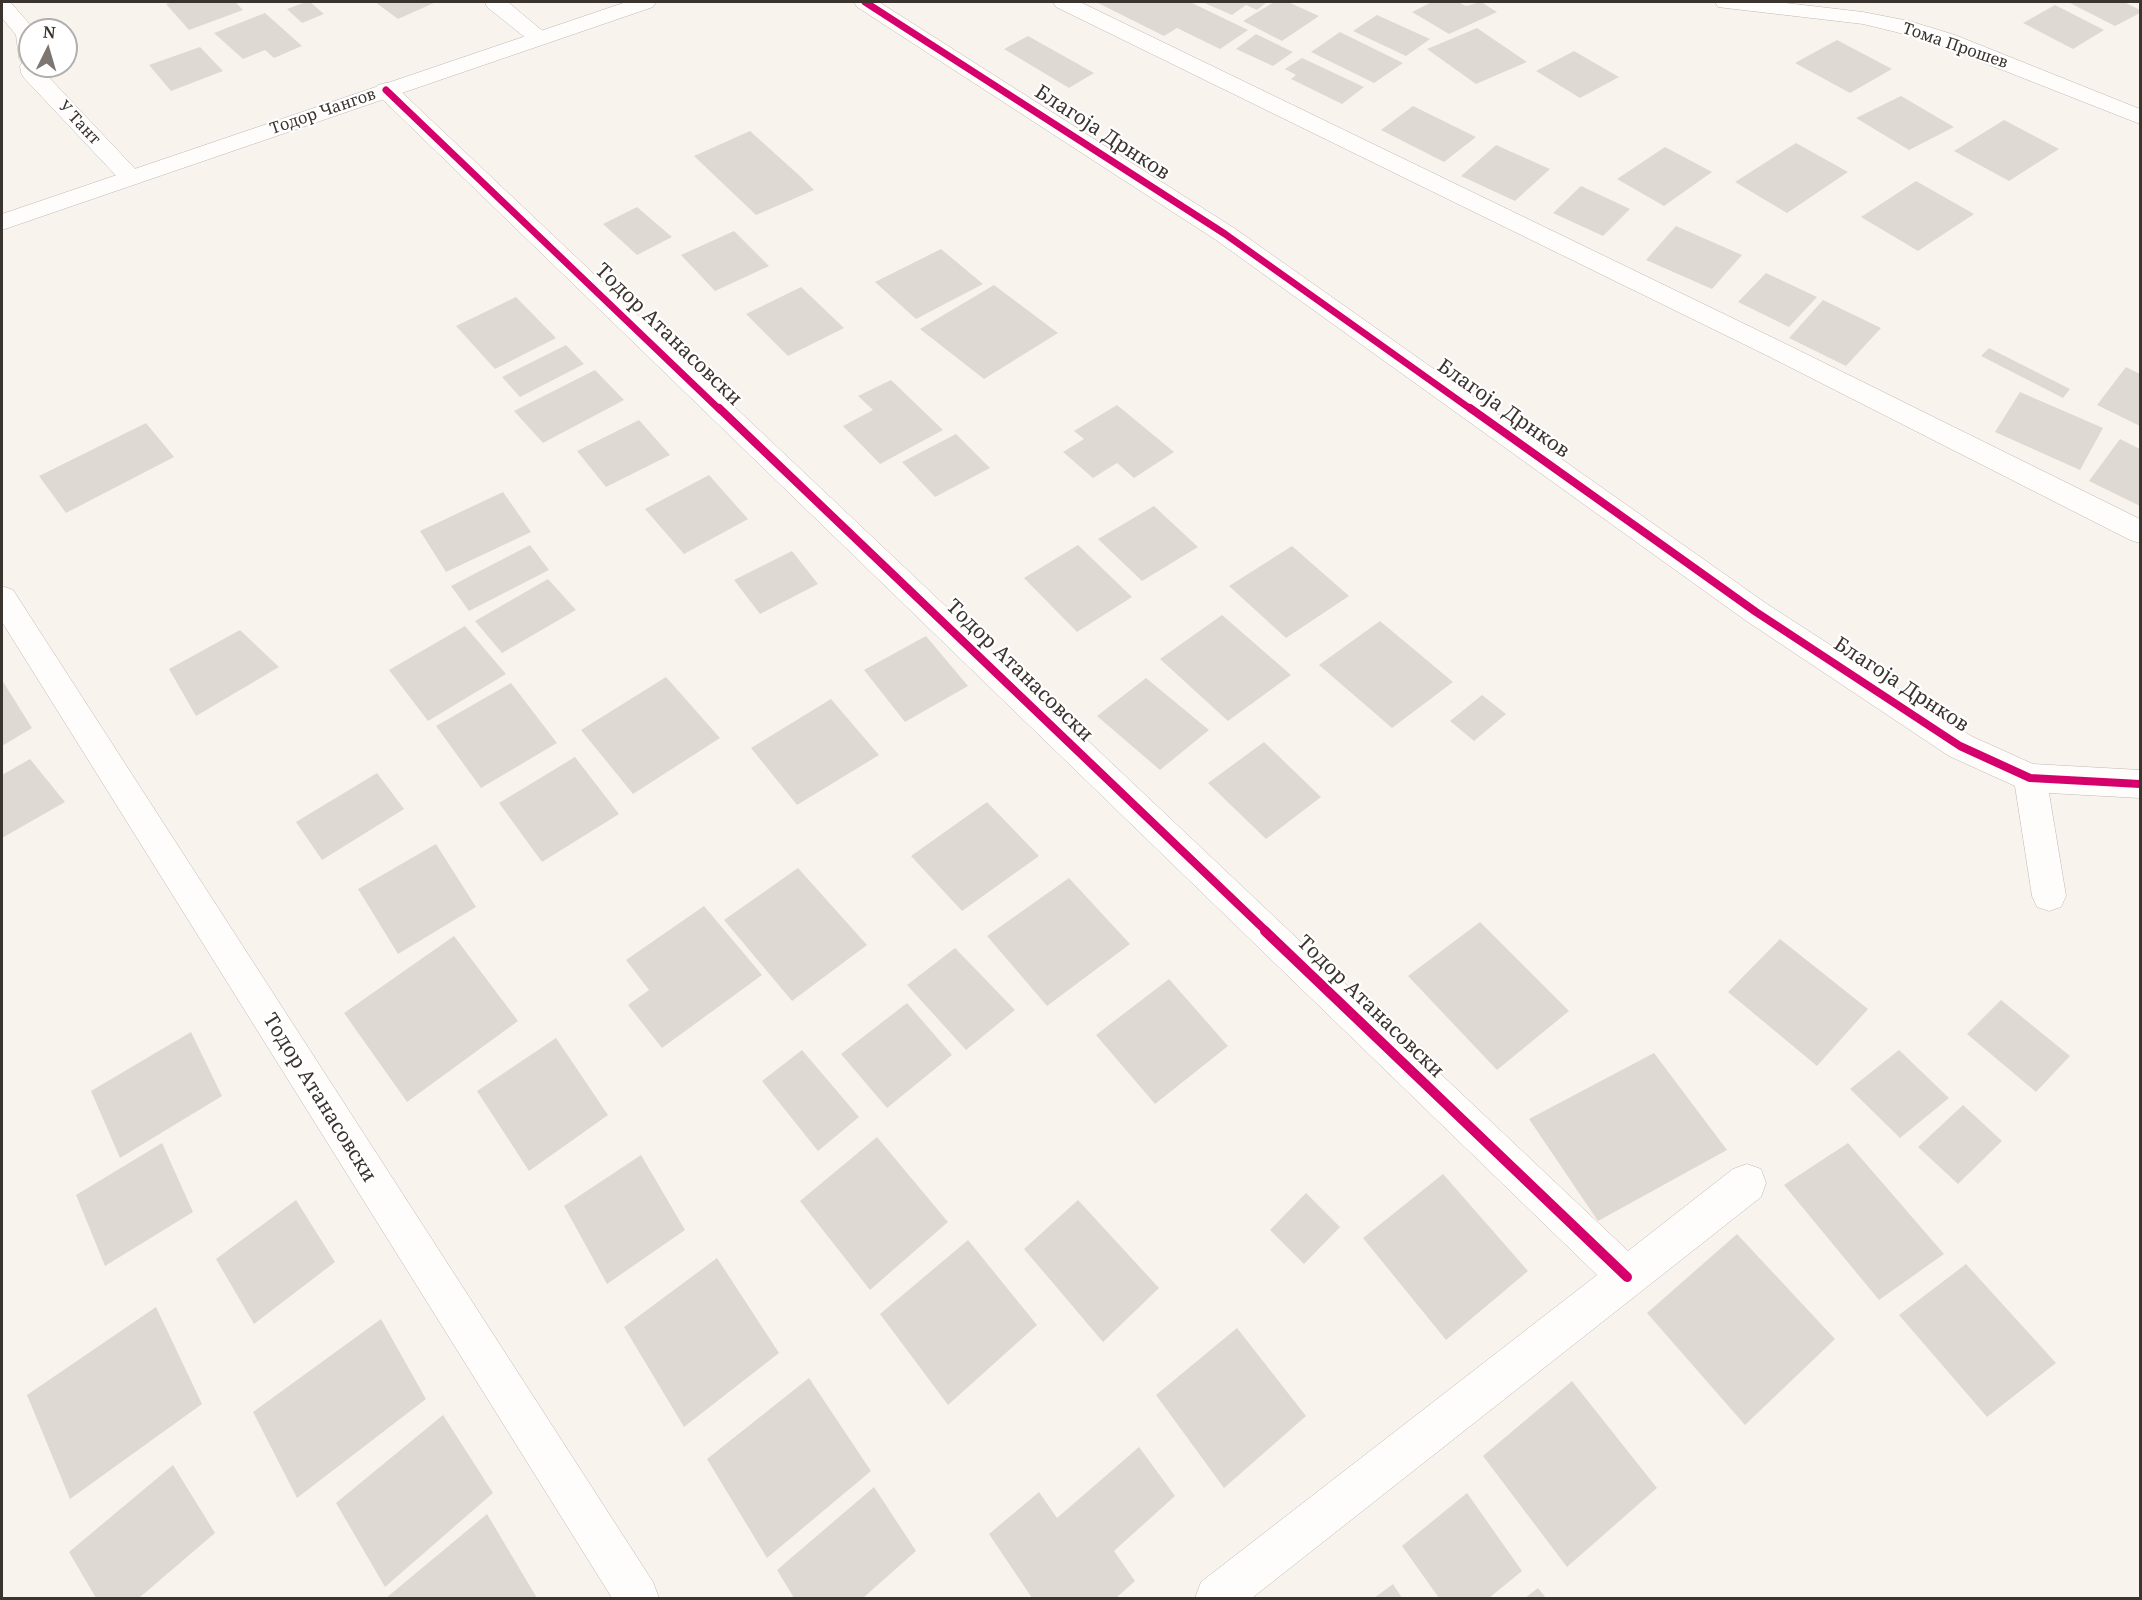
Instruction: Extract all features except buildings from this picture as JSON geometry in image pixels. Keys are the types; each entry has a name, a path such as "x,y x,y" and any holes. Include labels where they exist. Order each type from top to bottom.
{"street":[{"path":"495,2 540,38"},
{"name":"Тодор Чангов","path":"2,222 645,2"},
{"name":"Благоја Дрнков","path":"865,2 1226,234 1756,612 1960,746 2030,778 2140,784"},
{"path":"1064,2 1779,351 2140,532"},
{"name":"Тома Прошев","path":"1726,2 1863,18 1901,26 1947,40 2140,117"},
{"path":"2,5 18,24"},
{"name":"У Тант","path":"37,78 130,178"},
{"name":"Тодор Атанасовски","path":"386,90 1627,1277"},
{"name":"Тодор Атанасовски","path":"2,598 637,1599"},
{"path":"2030,778 2049,896"},
{"path":"1217,1599 1747,1183"}],"cycle path":[{"path":"865,2 1225,234 1756,612 1960,746 2030,778 2140,784"},
{"path":"386,90 1627,1277"}]}
